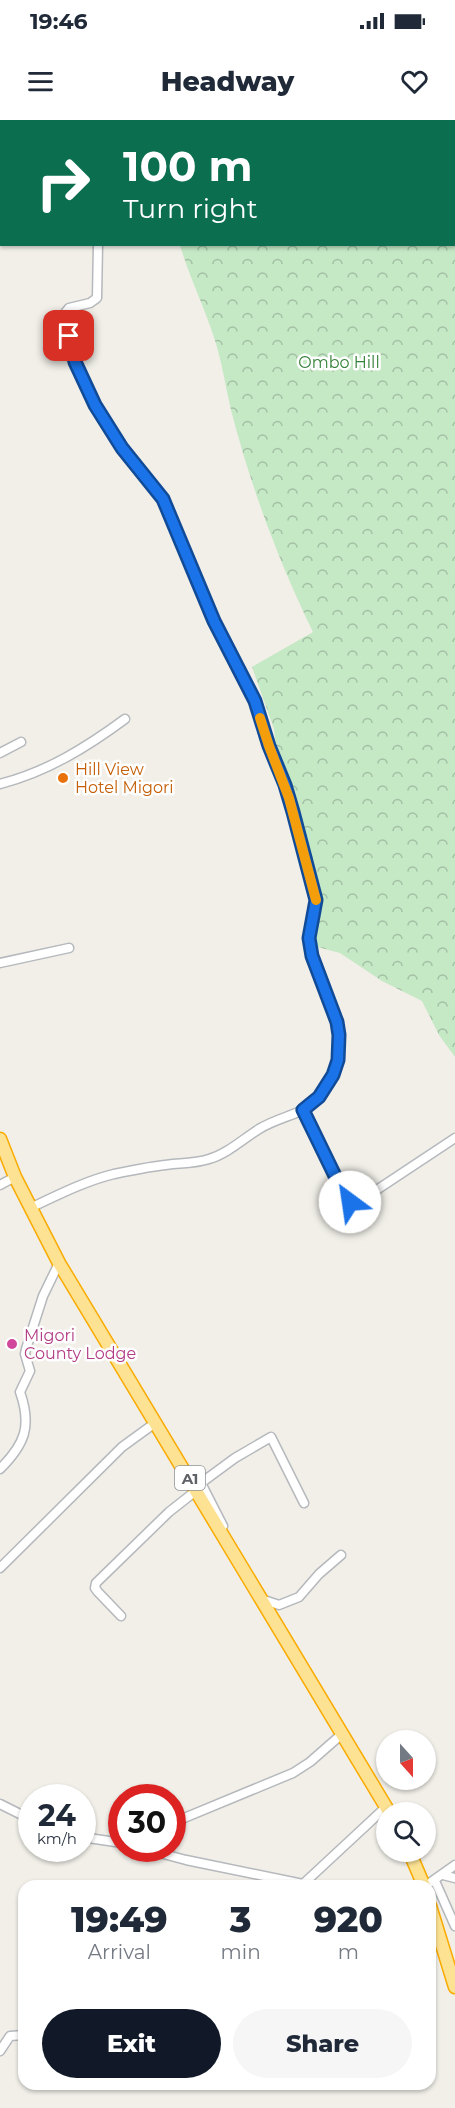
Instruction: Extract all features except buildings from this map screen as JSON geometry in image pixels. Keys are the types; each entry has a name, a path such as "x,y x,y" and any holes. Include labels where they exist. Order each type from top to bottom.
{"highway":[{"name":"A1","path":"1,1143 15,1177 59,1263 384,1802"},
{"path":"417,1862 430,1880"},
{"path":"436,1925 455,1987"}],"street":[{"path":"30,1208 77,1186 113,1174 211,1159 264,1126 312,1104 328,1086 339,1049 337,1022 310,945 310,930 316,906 315,894 285,785 269,746 255,701 216,627 163,499 116,440 90,397 75,362 65,313 69,308 90,303 97,298 98,246"},
{"path":"0,784 30,775 61,760 101,737 125,719"},
{"path":"0,753 21,742"},
{"path":"0,963 69,948"},
{"path":"303,1110 345,1198 353,1203 360,1201 455,1138"},
{"path":"0,1185 15,1177"},
{"path":"0,1469 16,1452 24,1434 27,1418 20,1392 30,1371 25,1352 44,1296 59,1263"},
{"path":"0,1568 122,1447 155,1423"},
{"path":"304,1503 271,1437 234,1458 201,1483 260,1599 279,1605 299,1597 341,1555"},
{"path":"121,1616 98,1592 96,1583 169,1512 197,1490"},
{"path":"186,1817 293,1773 310,1762 342,1734"},
{"path":"0,1804 18,1813"},
{"path":"308,1880 376,1820"},
{"path":"186,1860 279,1880"},
{"path":"434,1880 455,1865"},
{"path":"436,1881 455,1878"},
{"path":"436,1891 455,1926"},
{"path":"0,2051 10,2036 18,2035"}],"green space":[{"name":"Ombo Hill","path":"180,246 455,246 455,1057 439,1035 422,1001 382,981 340,953 310,945 315,912 301,843 279,770 274,729 252,667 313,632 288,578 247,467 217,347"}],"slow traffic":[{"path":"260,718 289,798 316,900"}],"place":[{"name":"Hill View Hotel Migori","path":"63,778"},
{"name":"Migori County Lodge","path":"12,1344"}],"route":[{"path":"69,336 75,362 90,397 107,427 163,499 219,632 255,701 273,758 285,785 316,900 309,938 312,956 337,1022 339,1035 338,1060 328,1086 312,1104 303,1110 345,1198 350,1202"}]}
